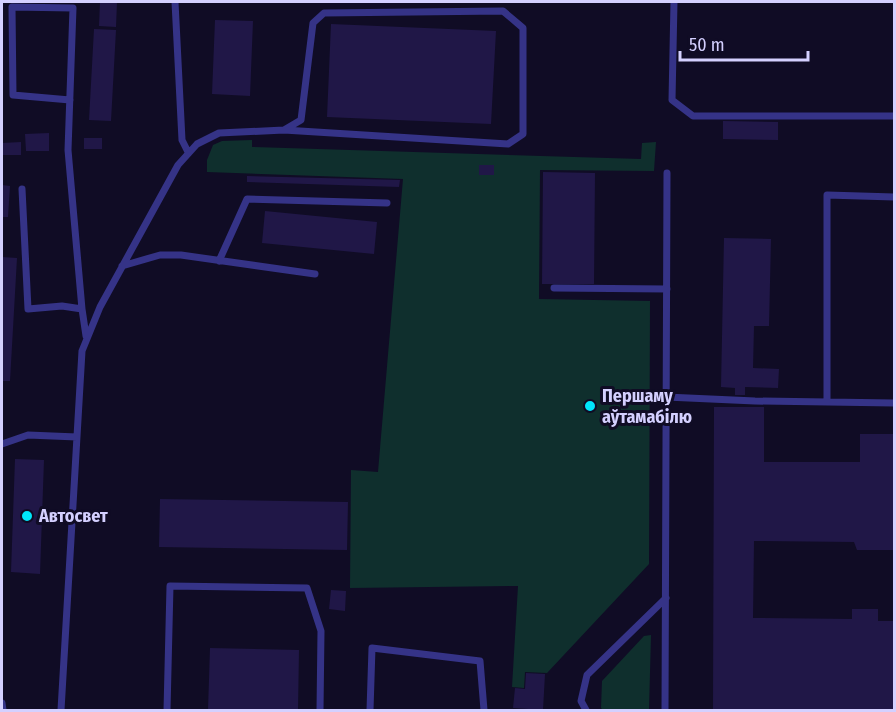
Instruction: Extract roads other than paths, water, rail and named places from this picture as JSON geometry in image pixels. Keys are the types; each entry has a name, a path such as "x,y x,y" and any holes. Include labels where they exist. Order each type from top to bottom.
{"lane":[{"path":"175,2 182,140 188,152"},
{"path":"674,2 672,100 693,116 894,116"},
{"path":"70,100 13,95 12,7 73,8 70,100 68,150 82,309 87,339"},
{"path":"61,711 82,351 122,266 178,165 196,144 219,133 284,130 508,144 522,134 523,28 503,11 324,13 313,23 301,120 284,130"},
{"path":"665,711 667,173"},
{"path":"22,189 28,309 62,306 82,309"},
{"path":"827,402 827,195 894,197"},
{"path":"219,261 247,199 387,203"},
{"path":"122,266 160,255 181,255 315,274"},
{"path":"554,288 667,289"},
{"path":"666,397 894,403"},
{"path":"2,444 28,435 77,437"},
{"path":"167,711 170,586 307,588 321,631 320,711"},
{"path":"586,711 581,701 587,675 666,598"},
{"path":"370,711 372,648 480,661 484,711"},
{"path":"2,703 3,711"}],"place":[{"name":"Першаму аўтамабілю","path":"590,406"},
{"name":"Автосвет","path":"27,516"}]}
